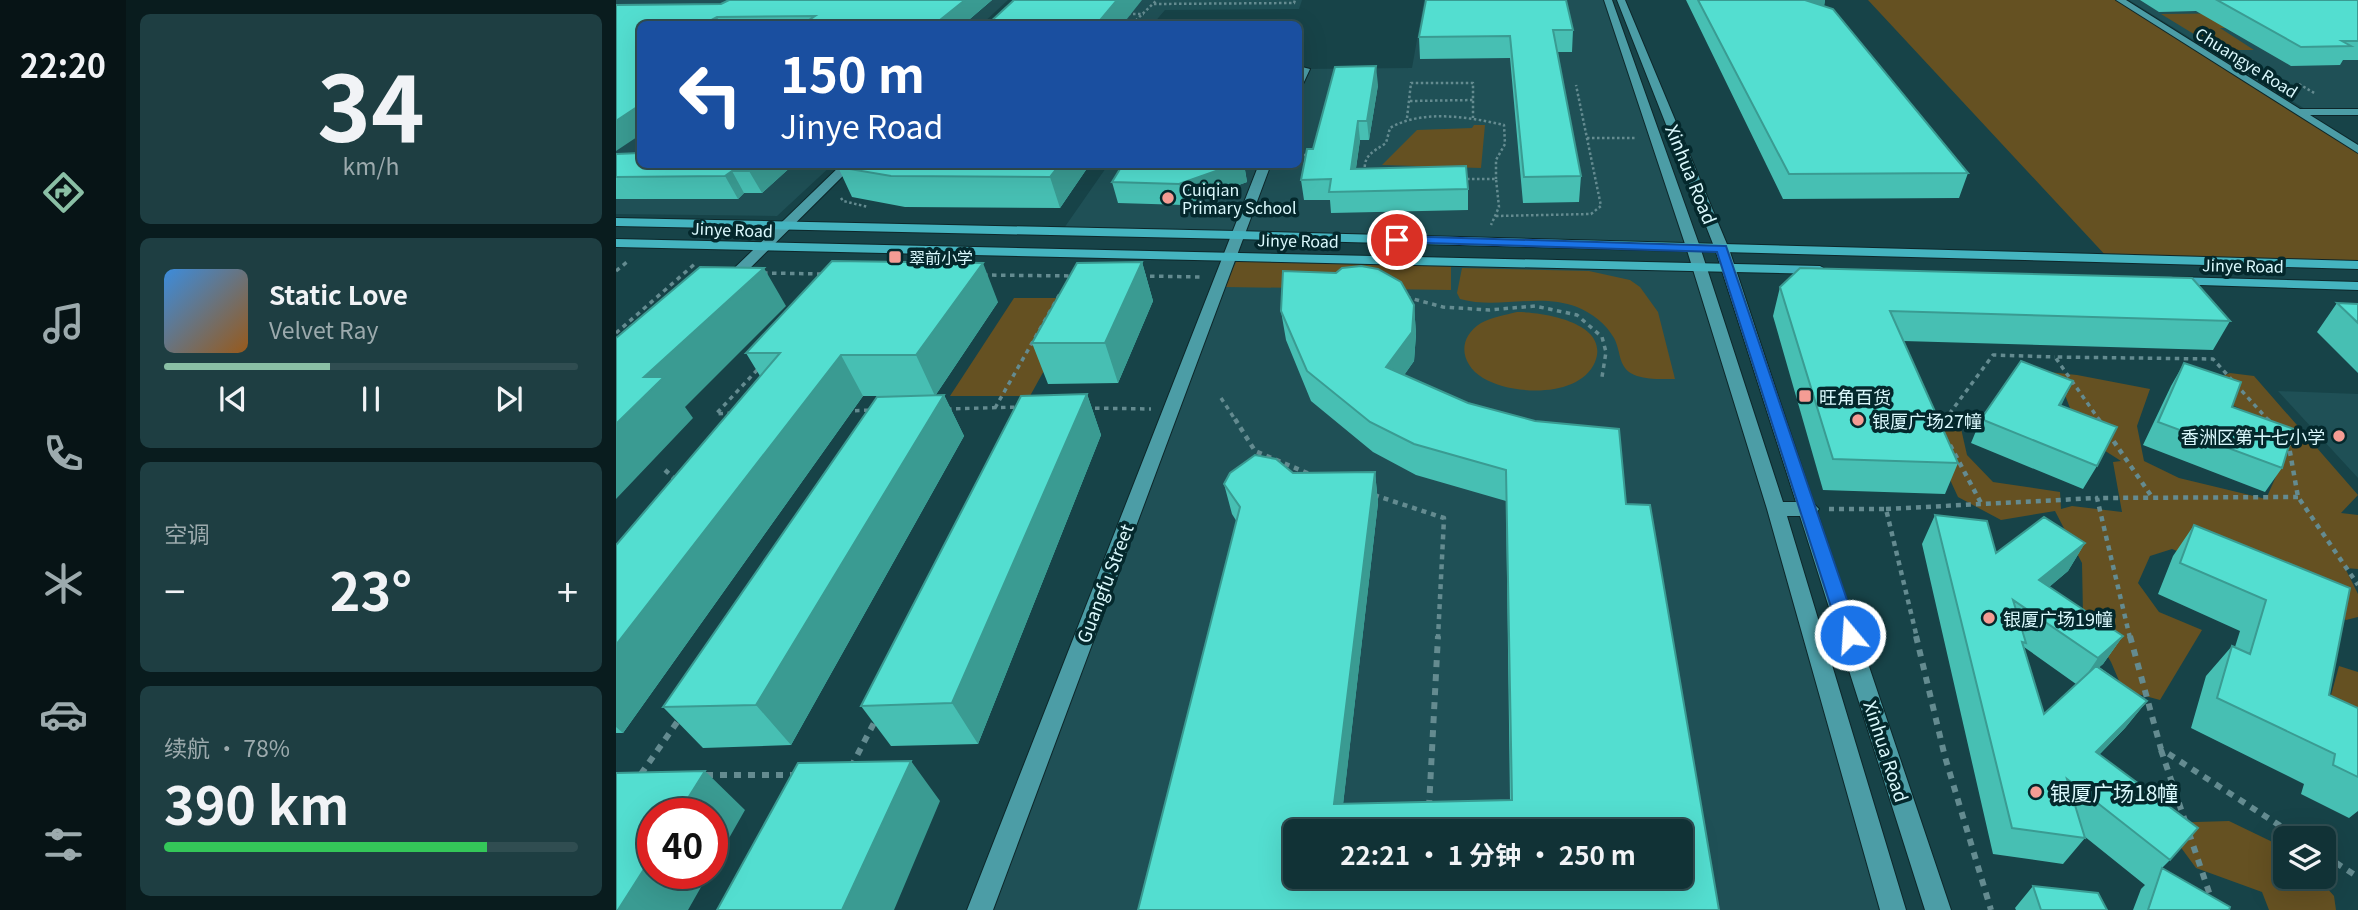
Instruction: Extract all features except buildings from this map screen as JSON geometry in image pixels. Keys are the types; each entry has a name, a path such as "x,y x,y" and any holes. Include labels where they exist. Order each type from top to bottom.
{"main road":[{"name":"Jinye Road","path":"616,222 1477,242 1696,257"},
{"name":"Jinye Road","path":"616,243 1228,256 1696,257 2358,265"},
{"name":"Jinye Road","path":"1725,258 1835,270"},
{"name":"Jinye Road","path":"2164,281 2358,286"}],"street":[{"name":"Xinhua Road","path":"1608,0 1696,257 1776,509 1893,910"},
{"name":"Xinhua Road","path":"1621,0 1725,258 1810,509 1938,910"},
{"name":"Chuangye Road","path":"2119,0 2358,150"},
{"path":"2298,112 2358,112"},
{"path":"718,292 845,168"},
{"name":"Guangfu Street","path":"980,910 1263,168"},
{"path":"1776,509 1810,509"}],"path":[{"path":"1136,21 1157,0"},
{"path":"1154,4 1294,3 1295,0"},
{"path":"1119,14 1144,14"},
{"path":"1407,118 1411,83 1473,83 1473,118"},
{"path":"1496,216 1591,214 1601,206 1576,85"},
{"path":"1410,101 1473,100"},
{"path":"1370,177 1363,170 1368,155 1386,143 1390,128 1407,118 1473,118 1504,125 1507,140 1504,151 1496,160 1499,207 1496,216 1477,242"},
{"path":"1587,138 1655,138"},
{"path":"1302,155 1312,155"},
{"path":"1455,179 1496,179"},
{"path":"830,184 843,201 875,209"},
{"path":"616,271 631,259 623,259"},
{"path":"616,333 699,260 685,260"},
{"path":"738,273 834,274"},
{"path":"975,275 1084,276"},
{"path":"995,408 1070,276"},
{"path":"1139,276 1220,277"},
{"path":"1398,297 1420,299 1443,307 1489,310 1535,306 1577,315 1602,337 1605,352 1602,377"},
{"path":"1981,503 1940,426 1993,355 2213,359 2273,425"},
{"path":"2055,357 2152,497"},
{"path":"741,413 716,414 763,364"},
{"path":"1221,398 1255,451 1316,477"},
{"path":"852,400 844,411 877,410"},
{"path":"941,409 1026,407"},
{"path":"1077,407 1170,409"},
{"path":"2282,435 2290,444 2298,497 2358,585"},
{"path":"665,470 682,486"},
{"path":"1363,492 1444,518 1429,809"},
{"path":"1810,509 1886,509 2097,498 2298,497"},
{"path":"2097,498 2116,587 2161,749 2215,910"},
{"path":"1886,509 1945,757 1991,910"},
{"path":"847,776 878,714"},
{"path":"642,774 681,717"},
{"path":"2161,749 2280,826"},
{"path":"629,774 656,774"},
{"path":"698,775 808,775"},
{"path":"788,787 795,775"},
{"path":"2336,863 2358,877"}],"shaded area":[{"path":"616,0 1008,0 985,21 637,21 637,168 829,168 777,216 616,214"},
{"path":"1018,0 1302,0 1299,9 1165,10 1156,21 996,21"},
{"path":"1424,0 1608,0 1692,247 1062,231 1106,168 1302,168 1302,69 1412,68"},
{"path":"1868,0 2119,0 2358,151 2358,265 2108,258"},
{"path":"2129,0 2358,0 2358,108 2305,109"},
{"path":"2258,13 2285,28 2220,28 2254,50 2220,50 2161,14"},
{"path":"1474,125 1485,125 1481,168 1382,165 1417,130 1472,128"},
{"path":"1228,256 1698,267 1891,910 983,910"},
{"path":"1237,260 1451,265 1451,290 1224,287"},
{"path":"1462,268 1589,271 1630,280 1640,287 1658,312 1675,379 1646,378 1631,373 1623,365 1614,338 1607,328 1577,307 1548,301 1489,303 1460,299 1457,293"},
{"path":"1014,298 1084,298 1030,396 950,396"},
{"path":"1517,312 1556,317 1584,329 1593,337 1597,348 1595,362 1587,374 1560,388 1527,390 1495,384 1475,372 1464,351 1468,336 1485,321"},
{"path":"2029,370 2077,375 2150,389 2137,426 2144,461 2179,478 2266,499 2289,447 2249,430 2247,412 2228,403 2206,383 2230,373 2254,376 2358,495 2341,513 2358,515 2358,569 2345,568 2358,594 2358,617 2346,620 2172,549 2150,556 2138,583 2159,612 2202,630 2160,700 2123,690 2111,662 2083,615 2082,563 2055,511 2001,520 1958,497 1939,456 1930,418 1947,416 1960,424 1967,455 1993,482 2060,492 2061,509 2072,506 2122,512 2113,462 2121,461 2077,433 2066,420 2070,408 2065,395"},
{"name":"香洲区第十七小学","path":"2278,391 2358,394 2358,478"},
{"path":"2339,666 2358,672 2358,737 2325,717"},
{"path":"2229,821 2273,842 2273,889 2328,889 2334,896 2336,910 2269,910 2262,892 2196,868 2163,823"}],"place":[{"name":"Cuiqian Primary School","path":"1168,198"},
{"name":"翠前小学","path":"895,257"},
{"name":"旺角百货","path":"1805,396"},
{"name":"银厦广场27幢","path":"1858,420"},
{"name":"香洲区第十七小学","path":"2339,436"},
{"name":"银厦广场19幢","path":"1989,618"},
{"name":"银厦广场18幢","path":"2036,792"}],"route":[{"path":"1397,240 1722,248 1850,635"}]}
